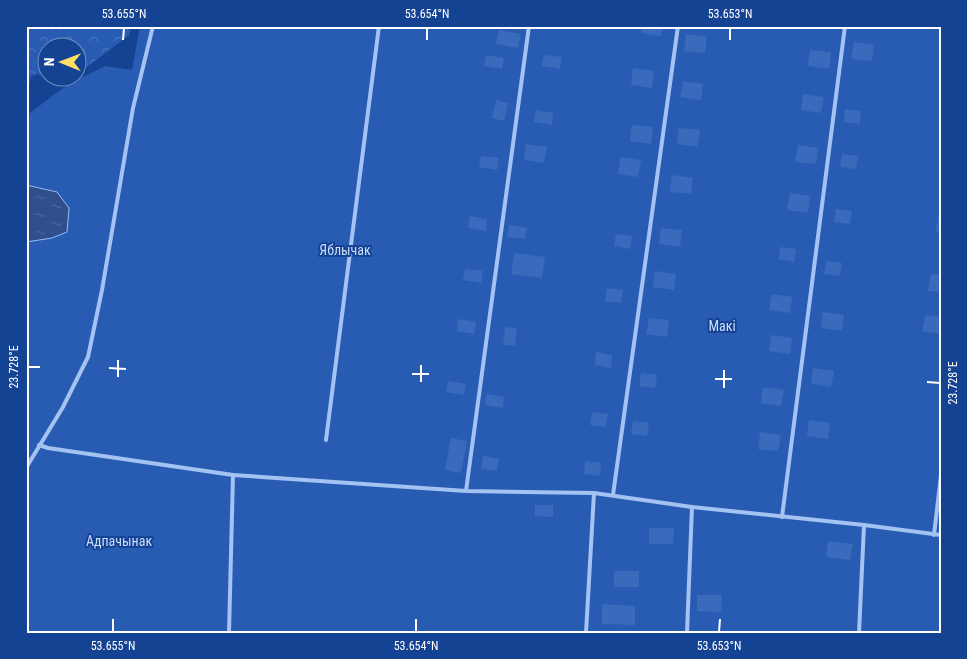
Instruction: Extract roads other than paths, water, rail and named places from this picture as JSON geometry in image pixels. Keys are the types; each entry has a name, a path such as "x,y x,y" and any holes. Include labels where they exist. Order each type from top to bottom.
{"lane":[{"path":"26,466 63,407 88,357 102,290 133,108 153,26"},
{"path":"326,440 379,26"},
{"path":"466,491 529,26"},
{"path":"613,495 678,26"},
{"path":"782,517 845,26"},
{"path":"40,445 58,450 234,475 466,491 594,493 692,507 864,524 941,535"},
{"path":"934,535 941,474"},
{"path":"229,633 234,475"},
{"path":"586,633 594,493"},
{"path":"687,633 692,507"},
{"path":"859,633 864,524"}],"water":[{"path":"26,185 57,192 69,208 67,232 52,238 26,242"}],"park label":[{"name":"Яблычак","path":"345,250"},
{"name":"Макі","path":"722,326"},
{"name":"Адпачынак","path":"119,541"}]}
